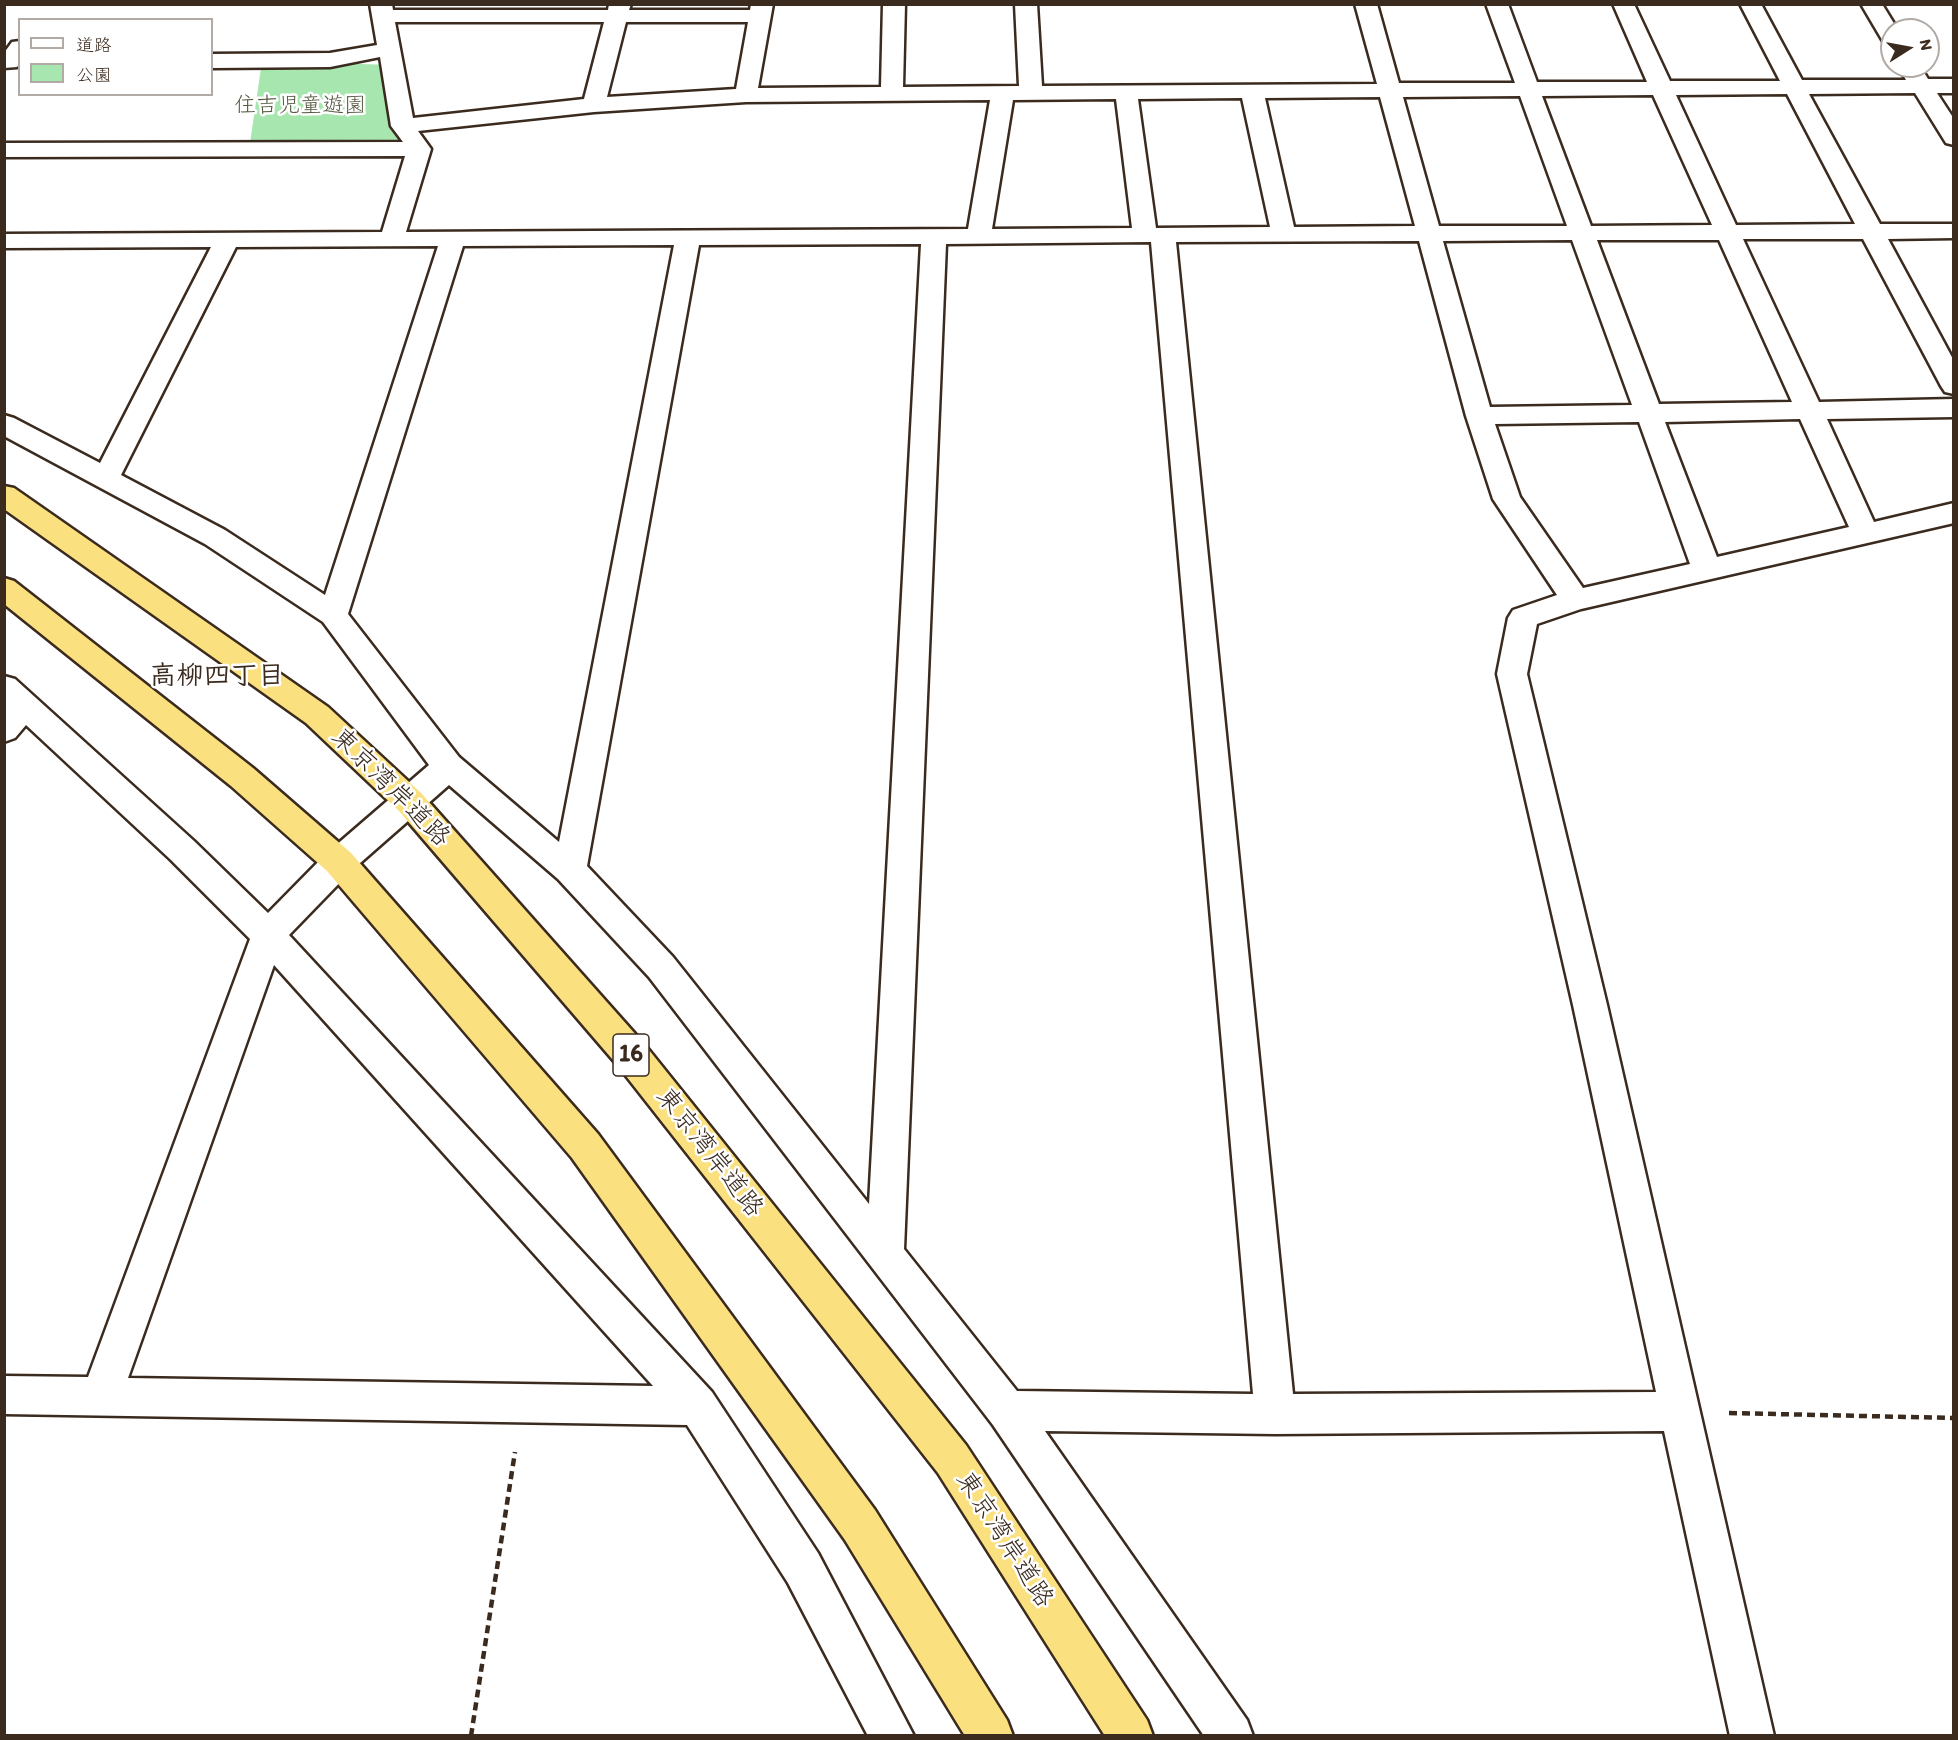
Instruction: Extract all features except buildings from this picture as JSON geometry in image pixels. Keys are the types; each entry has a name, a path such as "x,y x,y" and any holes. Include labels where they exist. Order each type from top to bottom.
{"highway":[{"name":"東京湾岸道路","path":"4,495 317,715 410,802 632,1056 952,1459 1131,1736"},
{"path":"4,588 242,777 339,862 585,1146 860,1525 991,1736"}],"street":[{"path":"892,94 894,4"},
{"path":"1026,4 1031,93"},
{"path":"1366,4 1479,416 1507,499 1576,600"},
{"path":"1497,4 1707,570"},
{"path":"1623,4 1866,534"},
{"path":"1750,4 1953,386"},
{"path":"1871,4 1880,19"},
{"path":"419,149 403,126 382,10 761,10 746,95"},
{"path":"594,105 618,10"},
{"path":"213,42 331,44 389,49"},
{"path":"213,61 330,60 389,49"},
{"path":"1917,78 1953,138"},
{"path":"403,126 594,105 746,95 1953,86"},
{"path":"1126,92 1154,235 1275,1414"},
{"path":"1252,92 1284,234"},
{"path":"979,236 1003,93"},
{"path":"4,150 419,149"},
{"path":"392,239 419,149"},
{"path":"4,241 1953,231"},
{"path":"570,870 688,237"},
{"path":"885,1256 934,237"},
{"path":"333,615 453,239"},
{"path":"106,478 226,240"},
{"path":"1479,416 1953,408"},
{"path":"4,424 215,537 333,615 448,766 570,870 661,968 1007,1411 1231,1736"},
{"path":"1752,1736 1590,1005 1512,674 1523,618 1576,600 1953,513"},
{"path":"11,708 182,850 268,935 698,1406 803,1568 892,1736"},
{"path":"101,1397 268,935 339,862 410,802 448,766"},
{"path":"4,1395 698,1406"},
{"path":"1007,1411 1275,1414 1681,1412"}],"path":[{"path":"471,1736 522,1403"},
{"path":"1681,1412 1953,1418"}],"green space":[{"name":"住吉児童遊園","path":"262,61 392,65 419,149 249,150"}],"district":[{"name":"高柳四丁目","path":"217,677"}]}
